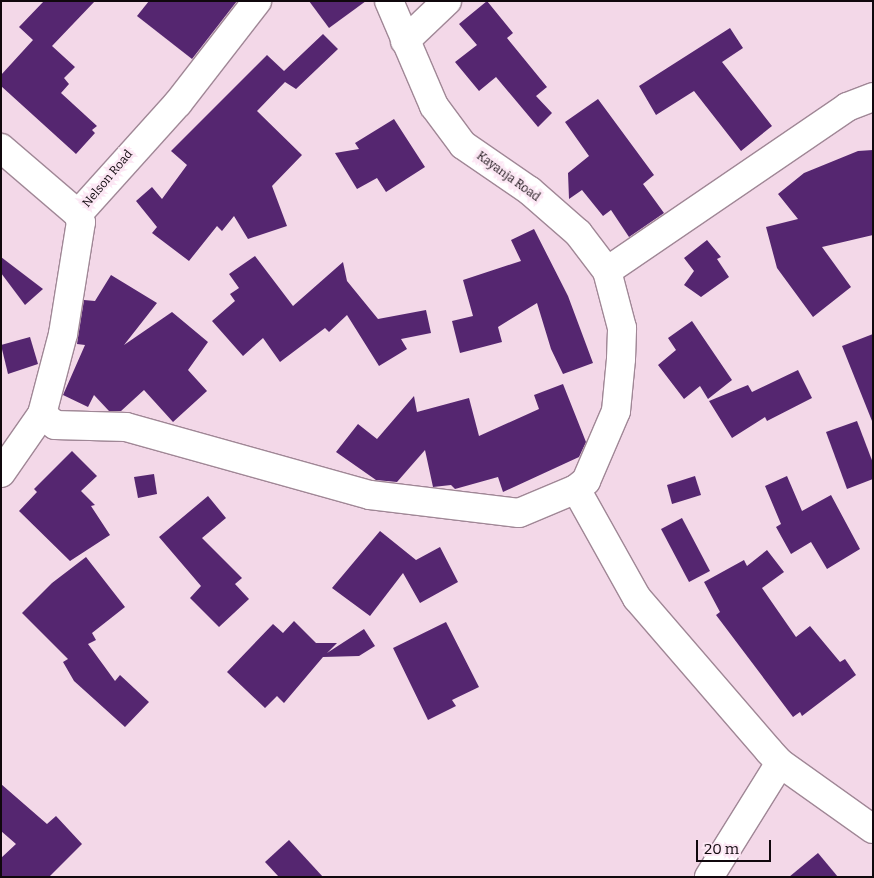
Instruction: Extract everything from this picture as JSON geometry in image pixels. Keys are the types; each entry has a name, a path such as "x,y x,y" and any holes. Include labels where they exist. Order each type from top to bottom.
{"street":[{"name":"Nelson Road","path":"1,474 42,414 63,334 82,222 78,214 178,103 257,1"},
{"name":"Kayanja Road","path":"389,1 434,106 463,145 530,191 578,233 606,271 622,328 616,411 586,481 576,489"},
{"path":"405,41 447,1"},
{"path":"606,271 847,107 873,97"},
{"path":"1,148 78,214"},
{"path":"42,414 55,425 126,427 370,495 519,512 576,489 637,598 780,763 873,829"},
{"path":"709,877 780,763"}],"building":[{"path":"44,1 95,1 52,46 75,67 64,78 69,84 61,93 97,126 92,130 95,133 76,154 1,86 1,75 33,40 19,27"},
{"path":"149,1 237,1 192,59 137,16"},
{"path":"309,1 366,1 329,28"},
{"path":"487,1 513,33 507,38 547,87 536,96 552,113 538,127 496,77 479,91 455,62 477,45 459,24"},
{"path":"730,28 743,48 722,62 772,126 741,151 694,91 656,115 639,86"},
{"path":"323,34 338,49 296,89 285,82 257,111 302,155 272,186 287,226 248,239 234,216 222,231 217,226 189,261 152,233 157,227 136,201 152,187 162,199 187,165 171,151 267,55 284,71"},
{"path":"598,99 654,175 643,184 664,213 629,237 611,210 603,216 582,190 569,199 568,173 589,156 565,122"},
{"path":"394,119 425,167 386,192 377,178 357,189 335,153 359,149 355,143"},
{"path":"873,150 873,235 822,247 851,287 813,317 777,268 766,227 798,219 778,194 804,173 858,151"},
{"path":"534,229 568,296 593,363 563,374 551,349 537,303 498,327 502,342 460,353 452,321 473,316 463,280 521,261 511,240"},
{"path":"707,240 721,257 717,259 729,277 701,297 684,285 694,271 684,258"},
{"path":"255,256 293,306 343,262 347,281 378,319 426,310 431,333 401,339 407,349 379,366 347,315 329,332 325,328 280,362 263,338 243,356 212,321 235,301 230,294 239,288 229,274"},
{"path":"1,257 43,289 25,305 1,273"},
{"path":"111,275 157,303 124,345 172,312 208,342 188,370 207,391 173,422 144,390 121,411 109,411 94,395 88,407 63,395 85,345 77,344 84,300 95,301"},
{"path":"692,321 732,380 708,399 700,386 684,399 658,365 676,350 668,338"},
{"path":"873,334 873,420 872,421 842,346"},
{"path":"30,337 38,364 8,374 1,345"},
{"path":"798,370 812,398 767,421 765,417 732,438 709,401 748,385 752,392"},
{"path":"563,384 586,442 579,457 503,492 498,477 455,489 451,485 433,487 425,450 397,482 376,480 336,452 358,424 377,439 414,396 417,412 469,398 479,436 539,409 534,395"},
{"path":"857,421 873,463 873,479 847,489 826,432"},
{"path":"72,451 97,476 81,491 95,505 91,506 110,535 70,561 19,511 37,492 34,489"},
{"path":"154,474 157,494 138,498 134,477"},
{"path":"695,476 701,495 672,504 667,485"},
{"path":"787,476 802,511 831,495 860,549 827,569 811,542 791,554 776,527 781,524 765,486"},
{"path":"208,496 226,518 202,538 242,578 235,584 249,599 219,627 190,598 201,586 159,537"},
{"path":"682,518 710,571 689,582 661,529"},
{"path":"380,531 416,560 440,547 458,582 420,603 403,573 370,616 332,588"},
{"path":"767,550 784,572 762,588 796,637 810,626 840,662 845,659 856,675 802,716 800,712 793,717 716,615 720,612 704,582 744,560 747,566"},
{"path":"86,557 125,607 92,633 96,640 88,644 115,681 120,675 149,702 125,727 74,681 63,662 68,659 22,613 52,583"},
{"path":"294,621 316,643 337,643 327,653 364,629 375,646 359,656 323,657 284,703 277,696 265,708 227,672 273,624 283,633"},
{"path":"446,622 479,687 452,700 456,706 428,720 393,648"},
{"path":"1,784 47,824 56,816 82,844 49,877 1,877 1,858 16,844 1,831"},
{"path":"289,840 323,877 279,877 265,862"},
{"path":"818,853 838,877 789,877"}]}
